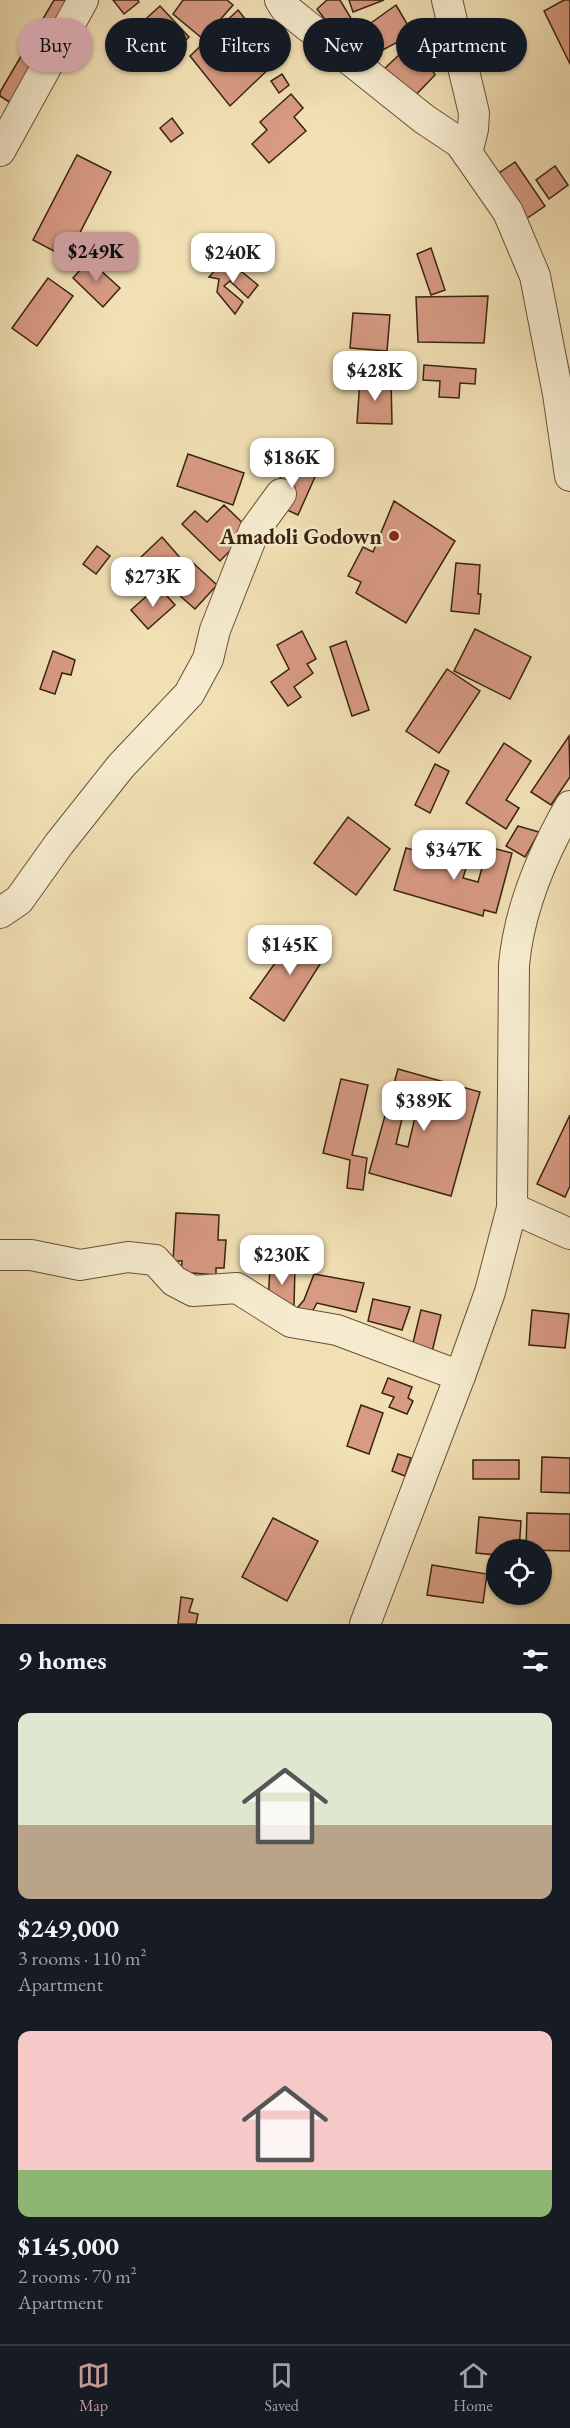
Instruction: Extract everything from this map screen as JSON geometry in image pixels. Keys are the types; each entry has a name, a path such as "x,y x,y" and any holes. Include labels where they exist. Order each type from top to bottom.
{"street":[{"path":"0,151 83,0"},
{"path":"279,0 285,8 424,119 460,143 508,212 535,276 558,394 570,476"},
{"path":"447,0 474,113 467,153"},
{"path":"0,913 19,900 59,844 121,766 189,694 208,659 214,630 254,531 281,494"},
{"path":"365,1624 490,1292 512,1208 514,965 517,936 550,840 570,806"},
{"path":"512,1208 570,1233"},
{"path":"0,1255 31,1255 80,1264 128,1257 155,1260 174,1281 194,1291 237,1288 291,1323 337,1329 460,1376"}],"building":[{"path":"54,0 80,0 69,18 43,18"},
{"path":"113,0 138,0 139,2 124,14"},
{"path":"183,0 227,0 233,5 222,18 199,18 199,36 187,26 187,18 178,18 173,14"},
{"path":"327,0 340,0 351,18 324,18 317,9"},
{"path":"349,0 384,0 353,12"},
{"path":"564,0 570,0 570,64 544,11"},
{"path":"396,5 404,18 396,18 396,43 384,49 384,18 378,18"},
{"path":"160,6 171,18 147,18"},
{"path":"238,10 244,18 230,18"},
{"path":"199,47 199,67 190,56"},
{"path":"396,58 396,72 433,72 435,75 409,102 384,69"},
{"path":"18,61 18,72 38,72 17,107 0,96 0,92"},
{"path":"203,72 265,72 230,106"},
{"path":"282,74 289,85 279,93 271,81"},
{"path":"291,94 303,108 294,117 306,131 269,163 252,144 267,130 260,122"},
{"path":"172,118 183,133 171,142 160,128"},
{"path":"77,155 111,172 67,258 33,240"},
{"path":"515,162 545,206 526,219 496,175"},
{"path":"555,166 568,185 549,199 536,180"},
{"path":"431,248 445,290 431,295 417,254"},
{"path":"226,259 258,285 248,298 230,281 224,286 243,302 235,314 217,292 219,279 209,277"},
{"path":"89,260 120,288 103,307 73,278"},
{"path":"48,278 73,296 37,346 12,328"},
{"path":"488,296 484,343 418,342 416,297"},
{"path":"353,313 390,315 387,351 350,348"},
{"path":"424,365 476,369 475,384 460,383 459,398 439,397 440,381 423,380"},
{"path":"360,379 391,379 392,424 357,423"},
{"path":"188,454 244,473 233,505 177,486"},
{"path":"286,464 315,477 298,515 270,502"},
{"path":"394,501 455,541 406,623 356,593 361,582 348,576 363,547 373,552"},
{"path":"224,505 250,530 220,561 182,524 195,511 207,522"},
{"path":"162,537 182,560 161,579 141,557"},
{"path":"97,546 110,556 96,574 83,564"},
{"path":"125,558 146,577 133,591 112,572"},
{"path":"192,562 217,585 195,609 170,587"},
{"path":"456,563 480,565 479,614 451,611"},
{"path":"158,586 175,605 148,629 131,610"},
{"path":"475,629 531,657 510,699 454,671"},
{"path":"302,631 316,659 307,664 313,673 294,687 301,697 288,706 271,682 289,669 277,645"},
{"path":"346,641 369,710 352,716 330,647"},
{"path":"53,651 75,660 71,675 62,673 55,694 40,689"},
{"path":"447,669 480,691 439,753 406,731"},
{"path":"569,736 570,777 551,805 531,792"},
{"path":"504,743 531,761 506,800 519,808 506,829 466,803"},
{"path":"435,764 449,771 430,813 415,805"},
{"path":"348,817 390,849 356,895 314,863"},
{"path":"518,826 539,832 525,857 506,846"},
{"path":"488,847 512,853 496,913 484,910 483,916 394,890 406,848 467,865 463,878 478,882"},
{"path":"298,931 329,950 284,1021 250,998"},
{"path":"398,1069 480,1092 451,1196 369,1173","holes":["404,1110 416,1113 408,1147 396,1144"]},
{"path":"341,1079 368,1085 352,1155 367,1158 363,1190 347,1188 350,1160 323,1153"},
{"path":"570,1115 570,1186 565,1197 537,1184"},
{"path":"176,1213 219,1215 218,1240 226,1240 224,1268 216,1268 216,1275 181,1272 182,1261 173,1261"},
{"path":"270,1266 295,1267 294,1306 268,1304"},
{"path":"314,1274 364,1283 356,1312 317,1303 308,1319 292,1314 304,1300"},
{"path":"373,1299 410,1307 402,1330 368,1321"},
{"path":"421,1310 441,1315 431,1356 411,1351"},
{"path":"532,1310 569,1314 565,1348 529,1345"},
{"path":"388,1378 412,1387 408,1398 413,1401 407,1414 389,1407 394,1397 382,1393"},
{"path":"361,1405 383,1413 369,1454 347,1446"},
{"path":"398,1454 411,1458 405,1476 392,1471"},
{"path":"542,1457 570,1458 570,1493 541,1492"},
{"path":"473,1460 519,1460 519,1479 473,1479"},
{"path":"527,1513 570,1514 570,1551 552,1551 552,1539 526,1539"},
{"path":"479,1517 521,1521 520,1539 486,1539 486,1554 476,1553"},
{"path":"273,1518 318,1541 287,1601 242,1577"},
{"path":"432,1565 486,1574 483,1603 427,1595"},
{"path":"181,1597 193,1599 189,1612 198,1614 196,1624 178,1624"}],"place":[{"name":"Amadoli Godown","path":"394,536"}]}
